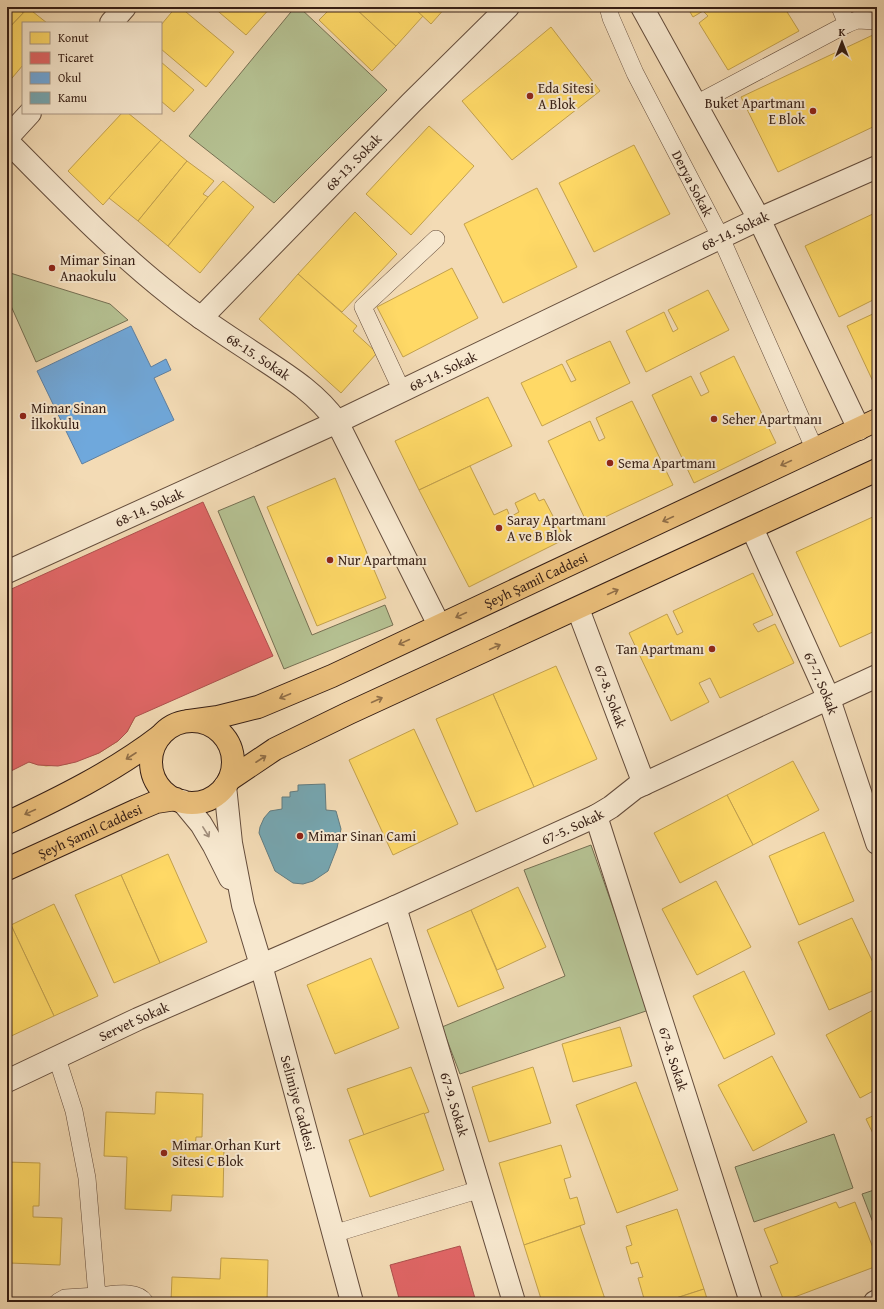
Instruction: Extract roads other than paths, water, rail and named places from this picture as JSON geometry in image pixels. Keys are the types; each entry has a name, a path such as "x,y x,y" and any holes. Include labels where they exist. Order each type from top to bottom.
{"main road":[{"name":"Şeyh Şamil Caddesi","path":"189,722 218,717 258,707 332,676 868,424"},
{"path":"163,734 154,745 151,760 153,775 159,787 164,792 179,800 189,803 203,801 215,796 227,783 282,746 349,713 578,609 877,470"},
{"path":"7,823 54,801 87,783 144,748 175,725 189,722 204,723 227,740 233,760 231,774 227,783"},
{"name":"Şeyh Şamil Caddesi","path":"7,869 156,802 179,800"}],"street":[{"path":"112,22 125,7"},
{"name":"68-13. Sokak","path":"201,318 411,103 508,7"},
{"path":"642,7 759,219 868,424"},
{"path":"7,138 29,114"},
{"name":"68-15. Sokak","path":"7,141 144,273 201,318 314,394 337,422 439,626"},
{"name":"68-14. Sokak","path":"7,572 337,422 759,219 877,167"},
{"name":"67-7. Sokak","path":"752,528 829,699 877,843"},
{"name":"67-8. Sokak","path":"578,609 644,784"},
{"name":"67-5. Sokak","path":"261,965 596,816 611,807 635,788 877,676"},
{"name":"Selimiye Caddesi","path":"227,783 231,843 242,905 261,965 352,1302"},
{"name":"Selimiye Caddesi","path":"179,800 201,824 214,846 242,905"},
{"name":"67-8. Sokak","path":"596,816 751,1302"},
{"name":"67-9. Sokak","path":"394,907 481,1189 514,1302"},
{"name":"Servet Sokak","path":"7,1081 138,1019 261,965"}],"lane":[{"name":"Derya Sokak","path":"608,7 611,18 635,73 721,238 815,450"},
{"path":"840,7 847,24"},
{"path":"696,104 847,24 857,20 877,21"},
{"path":"402,391 363,307 436,239"},
{"path":"57,1058 74,1111 87,1178 97,1296"},
{"path":"333,1234 481,1189"},
{"path":"58,1302 65,1298 131,1294 137,1295 145,1302"}],"place":[{"name":"Eda Sitesi A Blok","path":"530,96"},
{"name":"Buket Apartmanı E Blok","path":"813,111"},
{"name":"Mimar Sinan Anaokulu","path":"52,268"},
{"name":"Mimar Sinan İlkokulu","path":"23,416"},
{"name":"Seher Apartmanı","path":"714,419"},
{"name":"Sema Apartmanı","path":"610,463"},
{"name":"Saray Apartmanı A ve B Blok","path":"499,528"},
{"name":"Nur Apartmanı","path":"330,560"},
{"name":"Tan Apartmanı","path":"712,649"},
{"name":"Mimar Sinan Cami","path":"300,836"},
{"name":"Mimar Orhan Kurt Sitesi C Blok","path":"164,1153"}]}
